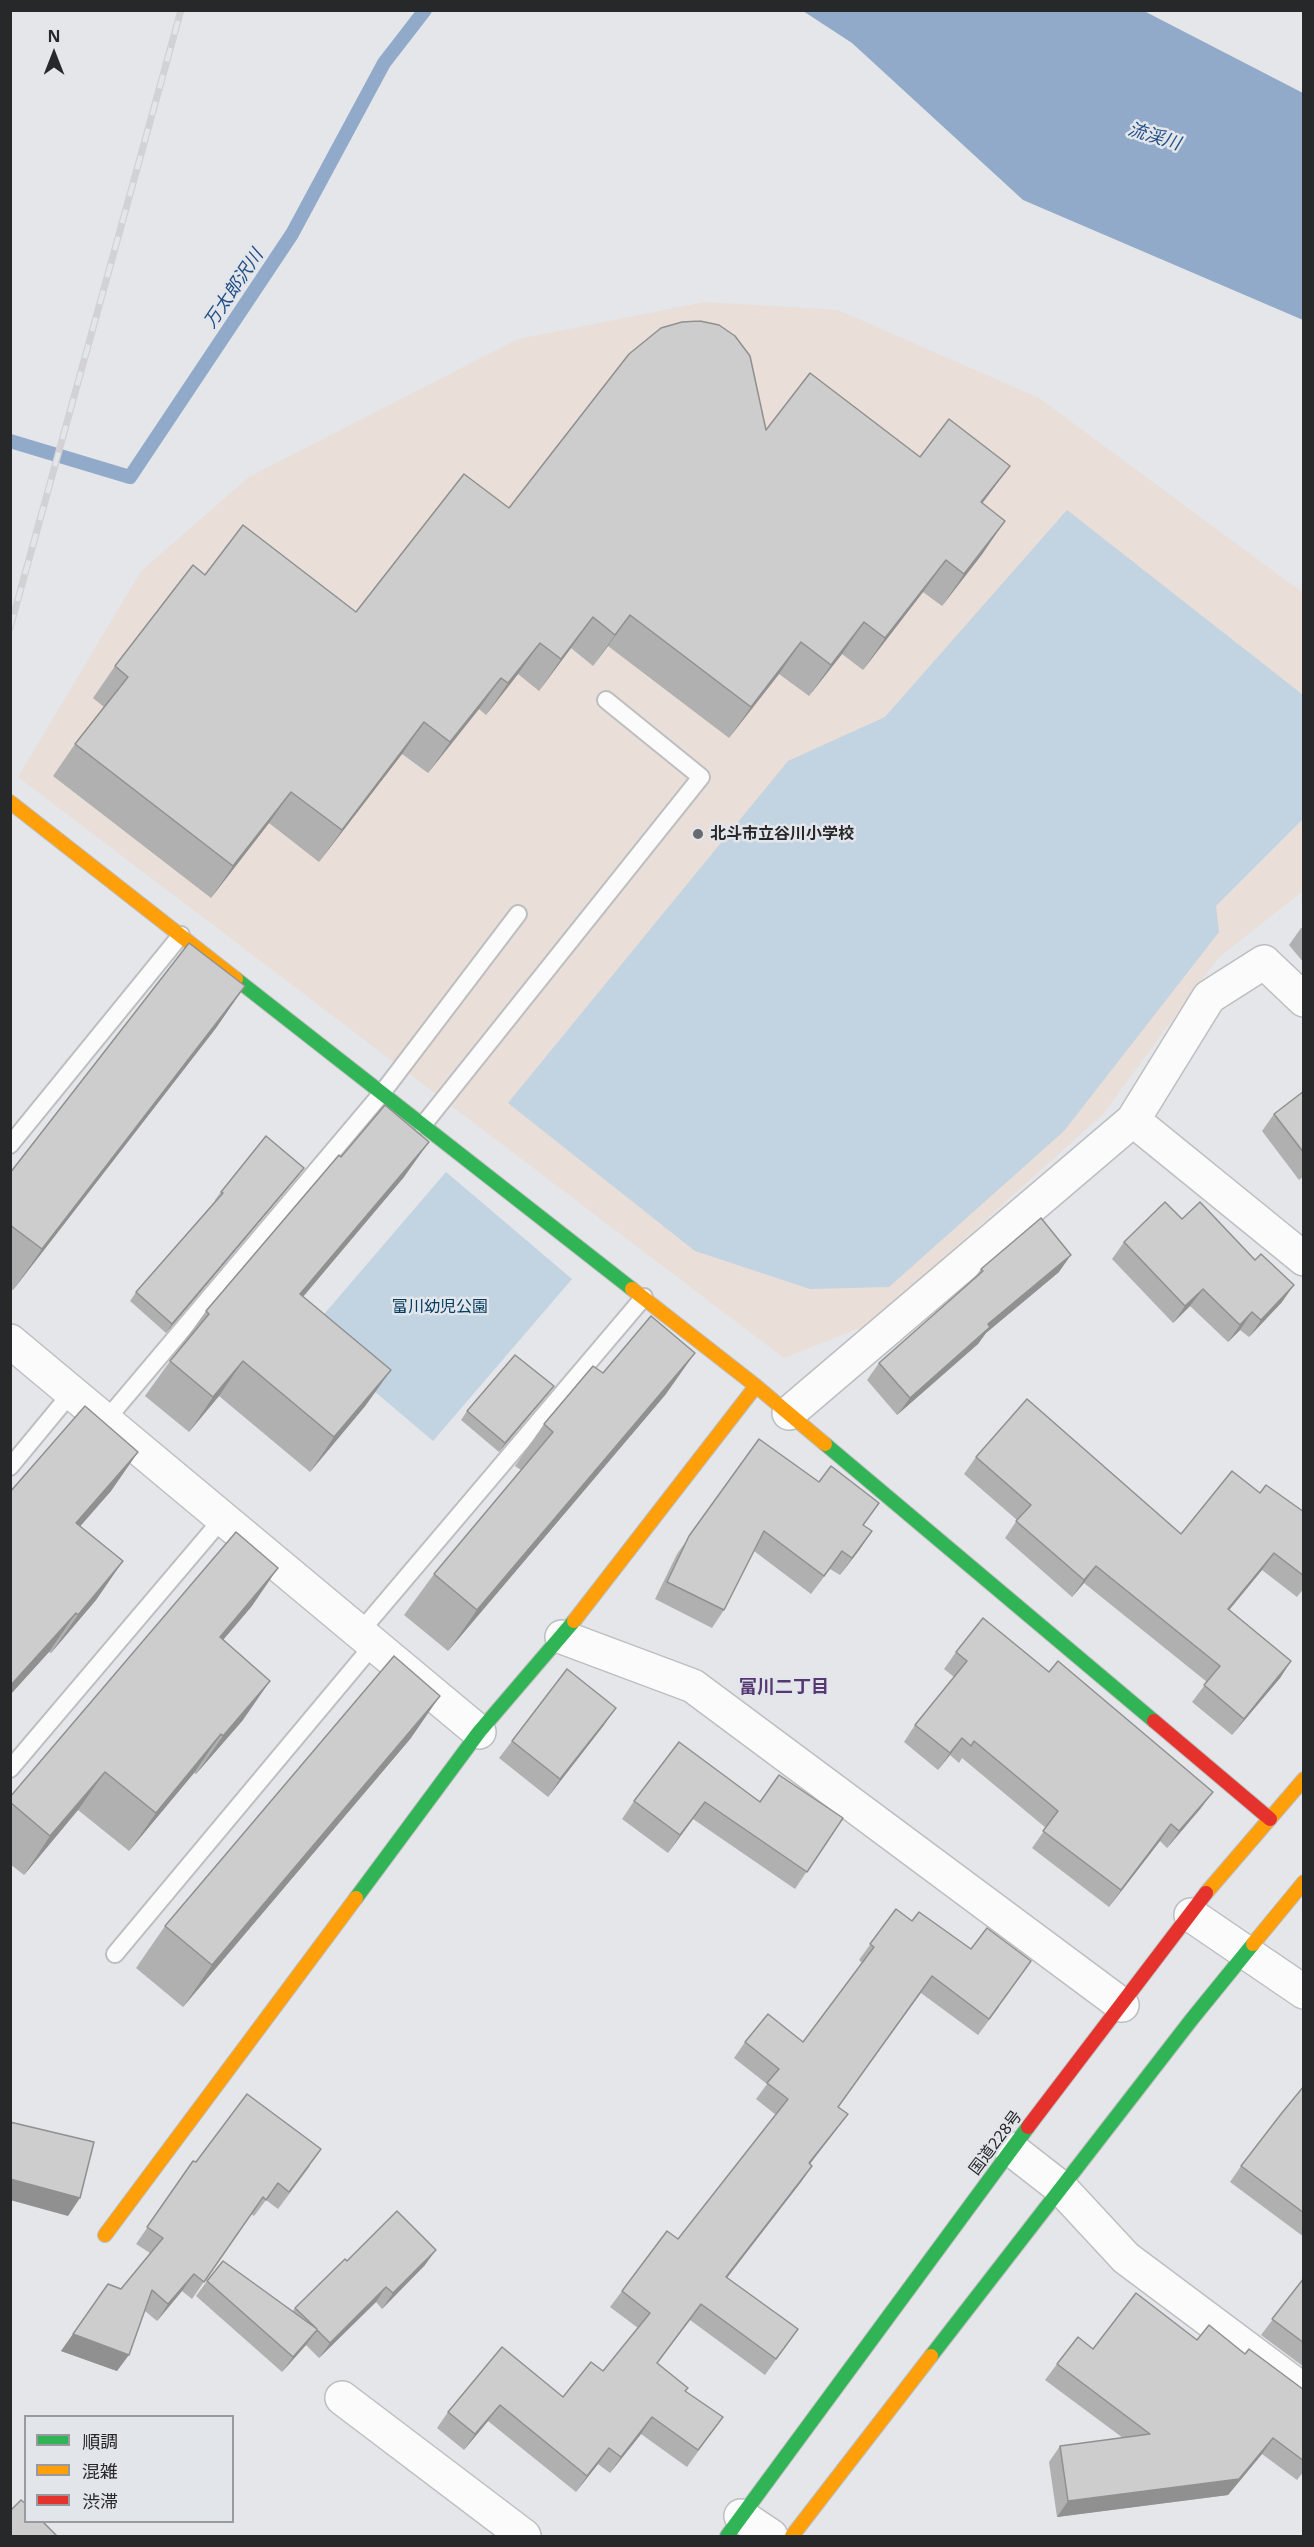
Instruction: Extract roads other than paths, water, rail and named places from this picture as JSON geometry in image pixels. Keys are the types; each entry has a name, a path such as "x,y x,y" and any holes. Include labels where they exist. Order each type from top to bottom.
{"main road":[{"path":"10,802 756,1386 1270,1820"},
{"path":"105,2235 479,1732 562,1637 756,1386"},
{"name":"国道228号","path":"734,2526 1011,2149 1224,1870 1304,1779"},
{"path":"792,2536 1061,2188 1304,1881"}],"street":[{"path":"789,1413 1133,1120 1209,997 1264,962 1304,1000"},
{"path":"1133,1120 1304,1259"},
{"path":"10,1341 479,1732"},
{"path":"562,1637 693,1686 1122,2005"},
{"path":"1191,1915 1304,1992"},
{"path":"1011,2149 1061,2188 1126,2258 1304,2391"},
{"path":"342,2398 524,2536"},
{"path":"734,2526 771,2536"}],"lane":[{"path":"423,1125 702,777 606,700"},
{"path":"106,1420 382,1093 518,914"},
{"path":"10,1144 181,935"},
{"path":"115,1954 367,1638 644,1297"},
{"path":"10,1467 72,1392"},
{"path":"10,1769 223,1518"}],"water":[{"name":"流渓川","path":"803,11 1144,11 1303,93 1303,320 1023,200 852,43"}],"waterway":[{"name":"万太郎沢川","path":"10,441 130,477 292,234 384,63 425,10"}],"railway":[{"path":"10,628 181,10"}],"place":[{"name":"北斗市立谷川小学校","path":"698,834"}],"district":[{"name":"富川二丁目","path":"784,1688"}],"park label":[{"name":"富川幼児公園","path":"440,1307"}]}
